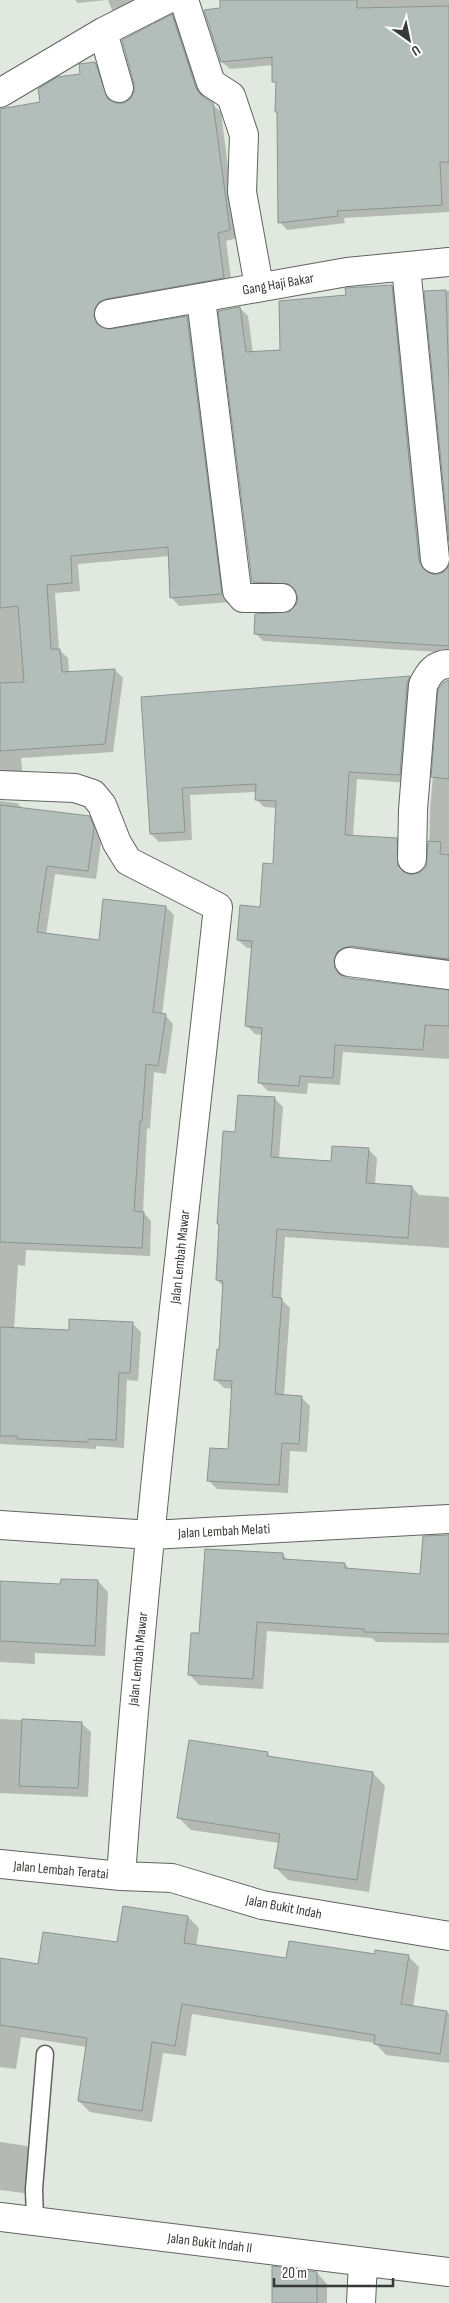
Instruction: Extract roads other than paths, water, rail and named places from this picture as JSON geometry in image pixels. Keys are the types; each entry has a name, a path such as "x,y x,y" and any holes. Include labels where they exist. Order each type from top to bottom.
{"street":[{"path":"0,93 103,32 166,0"},
{"path":"184,0 211,83 231,96 244,135 242,192 259,286"},
{"path":"103,32 119,88"},
{"name":"Gang Haji Bakar","path":"109,314 201,299 259,286 347,272 449,262"},
{"path":"406,267 435,558"},
{"path":"201,299 237,590 243,598 282,598"},
{"path":"412,859 413,810 423,685 431,670 442,664 449,664"},
{"name":"Jalan Lembah Mawar","path":"0,785 75,788 93,794 102,805 117,843 128,861 218,907 133,1713 121,1876"},
{"path":"349,962 449,975"},
{"name":"Jalan Lembah Melati","path":"0,1525 151,1535 449,1519"},
{"name":"Jalan Lembah Teratai","path":"0,1864 121,1876"},
{"name":"Jalan Bukit Indah","path":"121,1876 172,1878 262,1904 449,1936"},
{"name":"Jalan Bukit Indah II","path":"0,2217 449,2272"},
{"path":"361,2303 363,2262"}],"lane":[{"path":"35,2221 34,2190 45,2054"}]}
